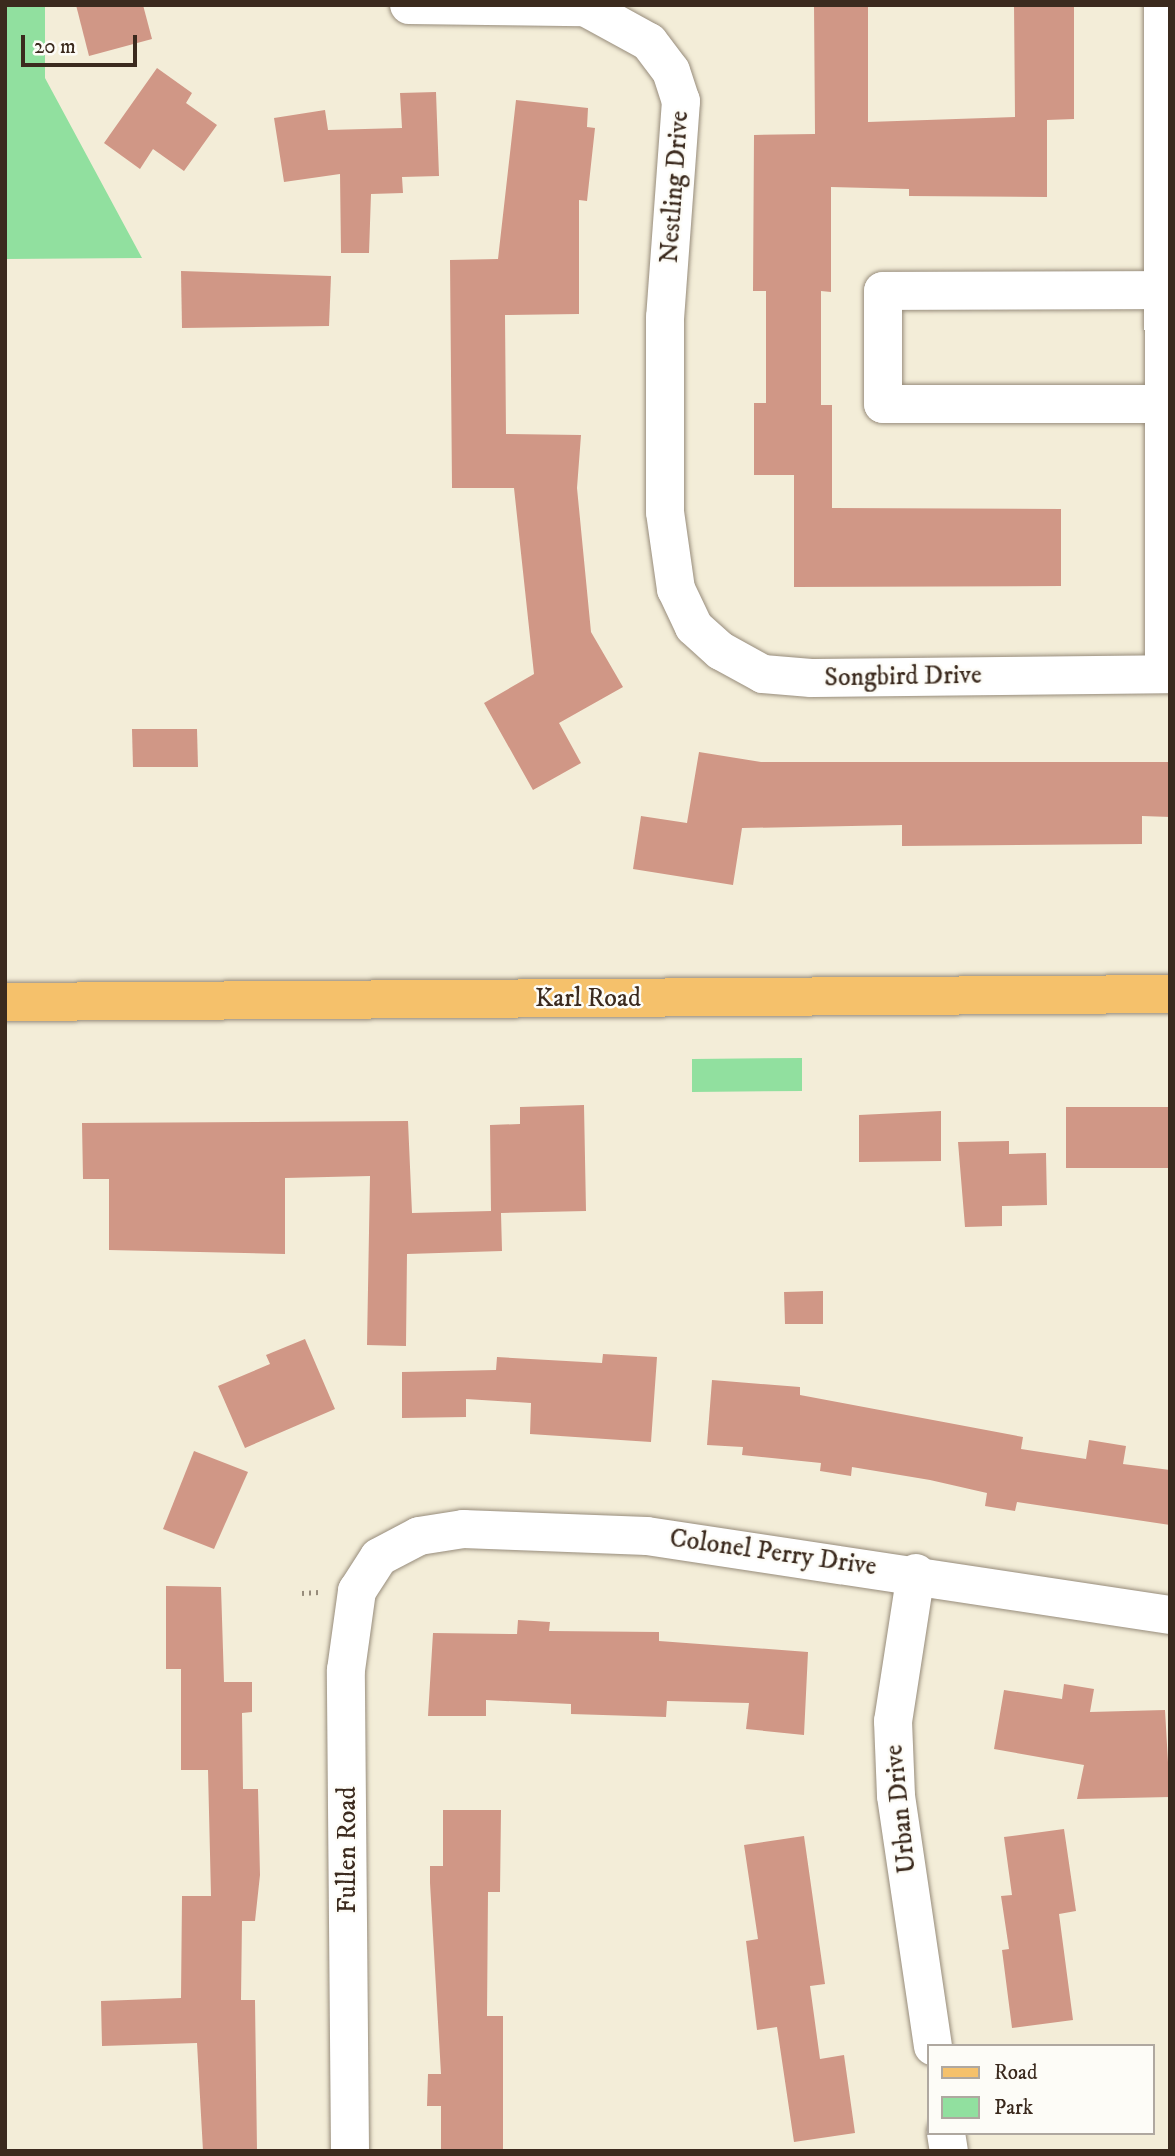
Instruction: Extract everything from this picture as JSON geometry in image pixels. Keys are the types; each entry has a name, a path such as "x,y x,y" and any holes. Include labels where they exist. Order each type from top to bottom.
{"main road":[{"name":"Karl Road","path":"5,1002 1170,994"}],"street":[{"name":"Nestling Drive","path":"409,5 584,7 649,42 671,71 681,101 665,317 665,512 676,589"},
{"path":"1163,5 1167,290 1167,674"},
{"path":"1167,290 883,291 883,404 1167,404"},
{"name":"Songbird Drive","path":"676,589 694,627 763,674 1167,674"},
{"name":"Colonel Perry Drive","path":"379,1557 419,1536 463,1529 647,1536 916,1573 1170,1615"},
{"name":"Fullen Road","path":"350,2151 346,1670 357,1591 379,1557"},
{"name":"Urban Drive","path":"916,1573 893,1721 896,1796 933,2044"}],"green space":[{"path":"5,5 45,5 45,78 142,258 5,259"},
{"path":"802,1058 802,1091 692,1092 692,1059"}],"building":[{"path":"76,5 143,5 152,39 89,56"},
{"path":"814,5 868,5 868,122 1015,117 1014,5 1074,5 1074,119 1047,120 1047,197 909,196 909,189 831,187 831,292 821,291 821,405 832,405 832,508 1061,509 1061,586 794,587 794,475 754,475 754,403 766,403 766,291 753,291 754,135 815,134"},
{"path":"157,68 192,93 186,103 217,125 184,171 153,149 140,169 104,143"},
{"path":"436,92 439,176 402,177 403,193 371,194 369,253 341,253 340,174 284,182 274,118 325,110 328,130 402,128 400,93"},
{"path":"516,100 588,108 587,127 595,128 587,201 579,200 579,314 505,315 506,434 581,435 577,488 591,632 623,687 559,723 581,763 533,790 484,703 534,674 514,488 452,488 450,260 498,259"},
{"path":"181,271 331,276 329,326 182,328"},
{"path":"132,729 197,729 198,767 133,767"},
{"path":"699,752 761,762 1170,762 1170,817 1142,816 1142,844 902,846 902,825 742,828 733,885 633,869 641,816 687,823"},
{"path":"584,1105 586,1211 501,1213 502,1251 407,1254 406,1346 367,1345 370,1176 285,1178 285,1254 109,1250 109,1179 83,1179 82,1123 408,1121 412,1213 491,1211 490,1125 520,1124 520,1107"},
{"path":"1066,1107 1170,1107 1170,1168 1066,1168"},
{"path":"941,1111 941,1161 859,1162 859,1115"},
{"path":"1009,1141 1009,1154 1046,1153 1047,1205 1002,1206 1002,1226 965,1227 958,1142"},
{"path":"823,1291 823,1324 785,1324 784,1292"},
{"path":"305,1339 335,1409 245,1448 218,1386 270,1364 266,1355"},
{"path":"603,1354 657,1357 651,1442 530,1434 531,1403 466,1399 466,1417 402,1418 402,1372 496,1370 497,1357 602,1363"},
{"path":"712,1380 800,1387 800,1395 1023,1437 1021,1449 1086,1459 1089,1440 1126,1446 1123,1464 1170,1470 1170,1525 1017,1502 1015,1511 985,1506 987,1493 930,1480 852,1467 851,1476 820,1471 821,1463 742,1455 743,1447 707,1445"},
{"path":"194,1451 248,1472 214,1549 163,1529"},
{"path":"166,1586 221,1587 224,1682 252,1682 252,1712 242,1713 243,1789 258,1789 260,1875 255,1921 242,1921 241,2000 255,2000 257,2151 203,2151 197,2043 102,2046 101,2001 181,1998 182,1896 211,1896 208,1770 181,1770 181,1669 166,1669"},
{"path":"518,1620 550,1622 549,1631 659,1632 659,1641 808,1652 804,1735 746,1729 749,1703 667,1701 666,1717 571,1714 571,1704 486,1700 486,1716 428,1716 433,1633 517,1634"},
{"path":"1064,1684 1094,1689 1090,1712 1165,1710 1170,1797 1077,1799 1084,1765 994,1749 1004,1690 1062,1699"},
{"path":"443,1810 501,1810 500,1892 488,1892 487,2016 503,2016 503,2151 441,2151 441,2106 427,2106 428,2074 441,2074 430,1866 443,1866"},
{"path":"1064,1829 1076,1911 1059,1914 1073,2020 1012,2028 1002,1950 1009,1949 1001,1896 1012,1895 1004,1837"},
{"path":"804,1836 825,1984 810,1986 820,2059 844,2055 855,2133 794,2142 777,2027 757,2030 746,1941 758,1939 744,1845"}]}
